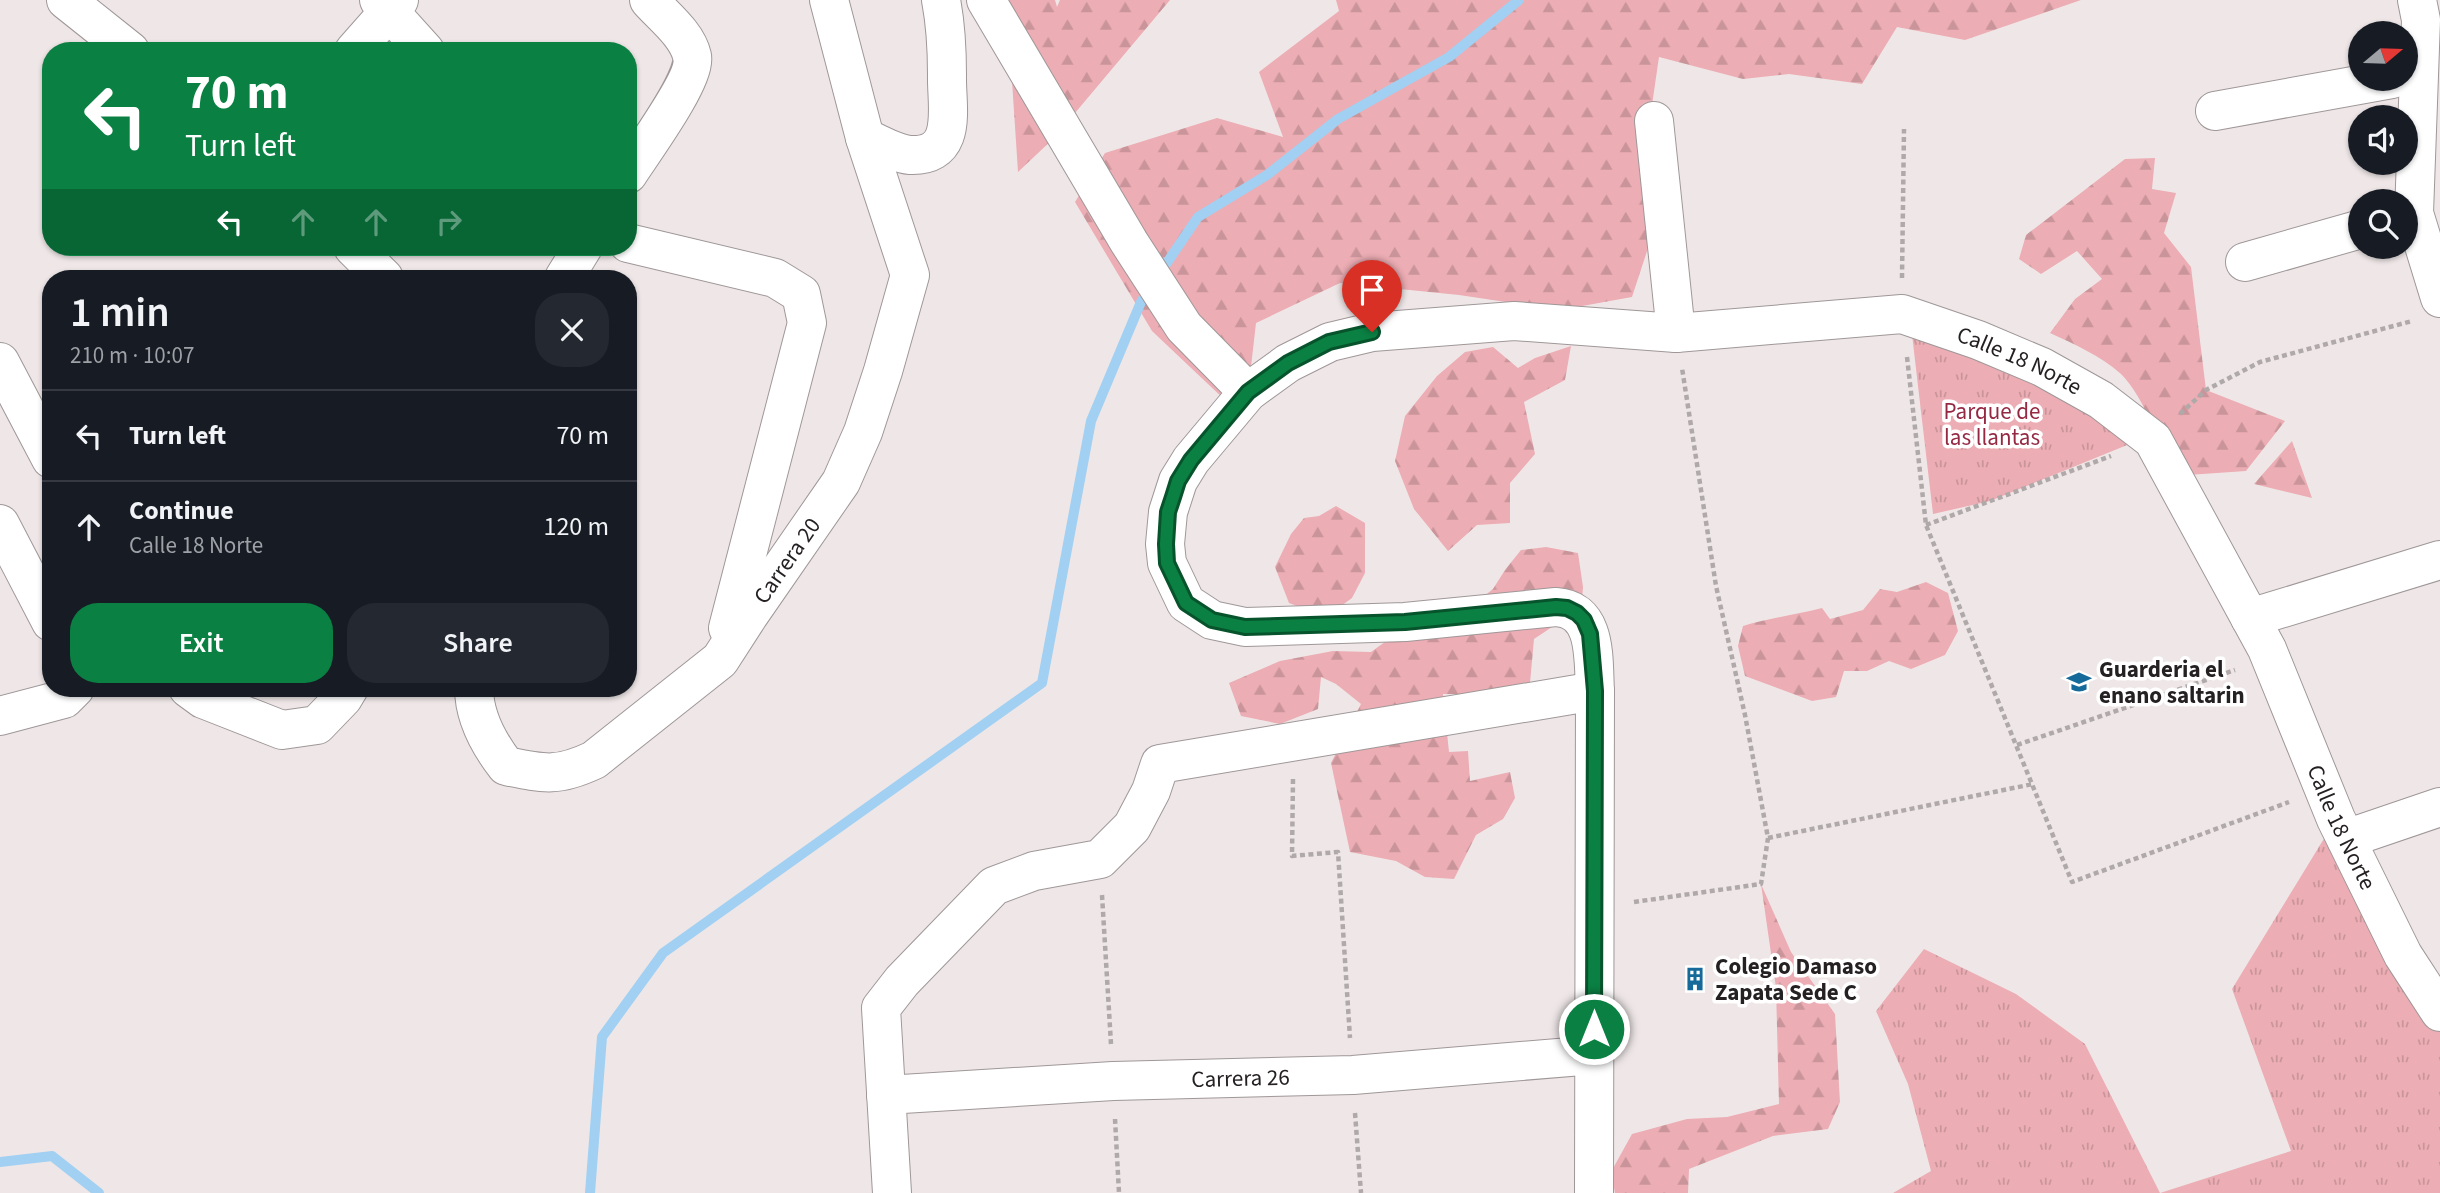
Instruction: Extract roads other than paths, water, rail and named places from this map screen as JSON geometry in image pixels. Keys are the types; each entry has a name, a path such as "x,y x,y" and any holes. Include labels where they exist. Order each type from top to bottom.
{"street":[{"path":"66,0 119,42"},
{"path":"637,160 687,82 692,57 681,34 649,0"},
{"name":"Carrera 20","path":"474,697 474,704 491,746 506,766 553,774 570,771 594,760 720,660 748,614 841,482 863,432 910,275 865,138 829,0"},
{"path":"865,138 909,155 925,153 938,146 945,137 950,118 948,49 942,0"},
{"path":"986,0 1129,242 1184,327 1248,392"},
{"path":"2417,0 2421,20 2418,31"},
{"path":"361,42 389,3 418,42"},
{"path":"2215,111 2348,87"},
{"path":"2406,91 2409,189"},
{"path":"1654,121 1676,333"},
{"path":"2245,262 2348,233"},
{"path":"2418,236 2440,298"},
{"path":"637,245 775,278 801,294 807,323 720,660"},
{"path":"362,256 376,270"},
{"name":"Calle 18 Norte","path":"1595,691 1590,634 1584,620 1567,608 1471,614 1405,622 1245,627 1212,620 1186,603 1167,563 1168,512 1178,481 1191,460 1248,392 1288,363 1329,342 1372,332 1514,321 1676,333 1902,314 1978,340 2042,367 2101,400 2154,440 2267,649 2346,839 2403,955 2440,1012"},
{"path":"0,363 42,442"},
{"path":"0,524 42,605"},
{"path":"2250,618 2440,560"},
{"path":"892,1193 881,1008 902,981 994,886 1034,871 1100,859 1132,827 1151,791 1160,764 1595,691 1594,1193"},
{"path":"0,716 66,697"},
{"path":"200,697 282,730 317,725 344,697"},
{"path":"2346,839 2440,807"},
{"name":"Carrera 26","path":"886,1095 1113,1081 1353,1075 1594,1055"}],"waterway":[{"path":"1158,276 1198,217 1267,175 1338,119 1449,57 1519,0"},
{"path":"590,1193 602,1037 663,953 1042,683 1091,421 1149,289"},
{"path":"0,1162 52,1156 99,1193"}],"place":[{"name":"Guarderia el enano saltarin","path":"2079,682"},
{"name":"Colegio Damaso Zapata Sede C","path":"1695,979"}],"park label":[{"name":"Parque de las llantas","path":"1992,424"}]}
